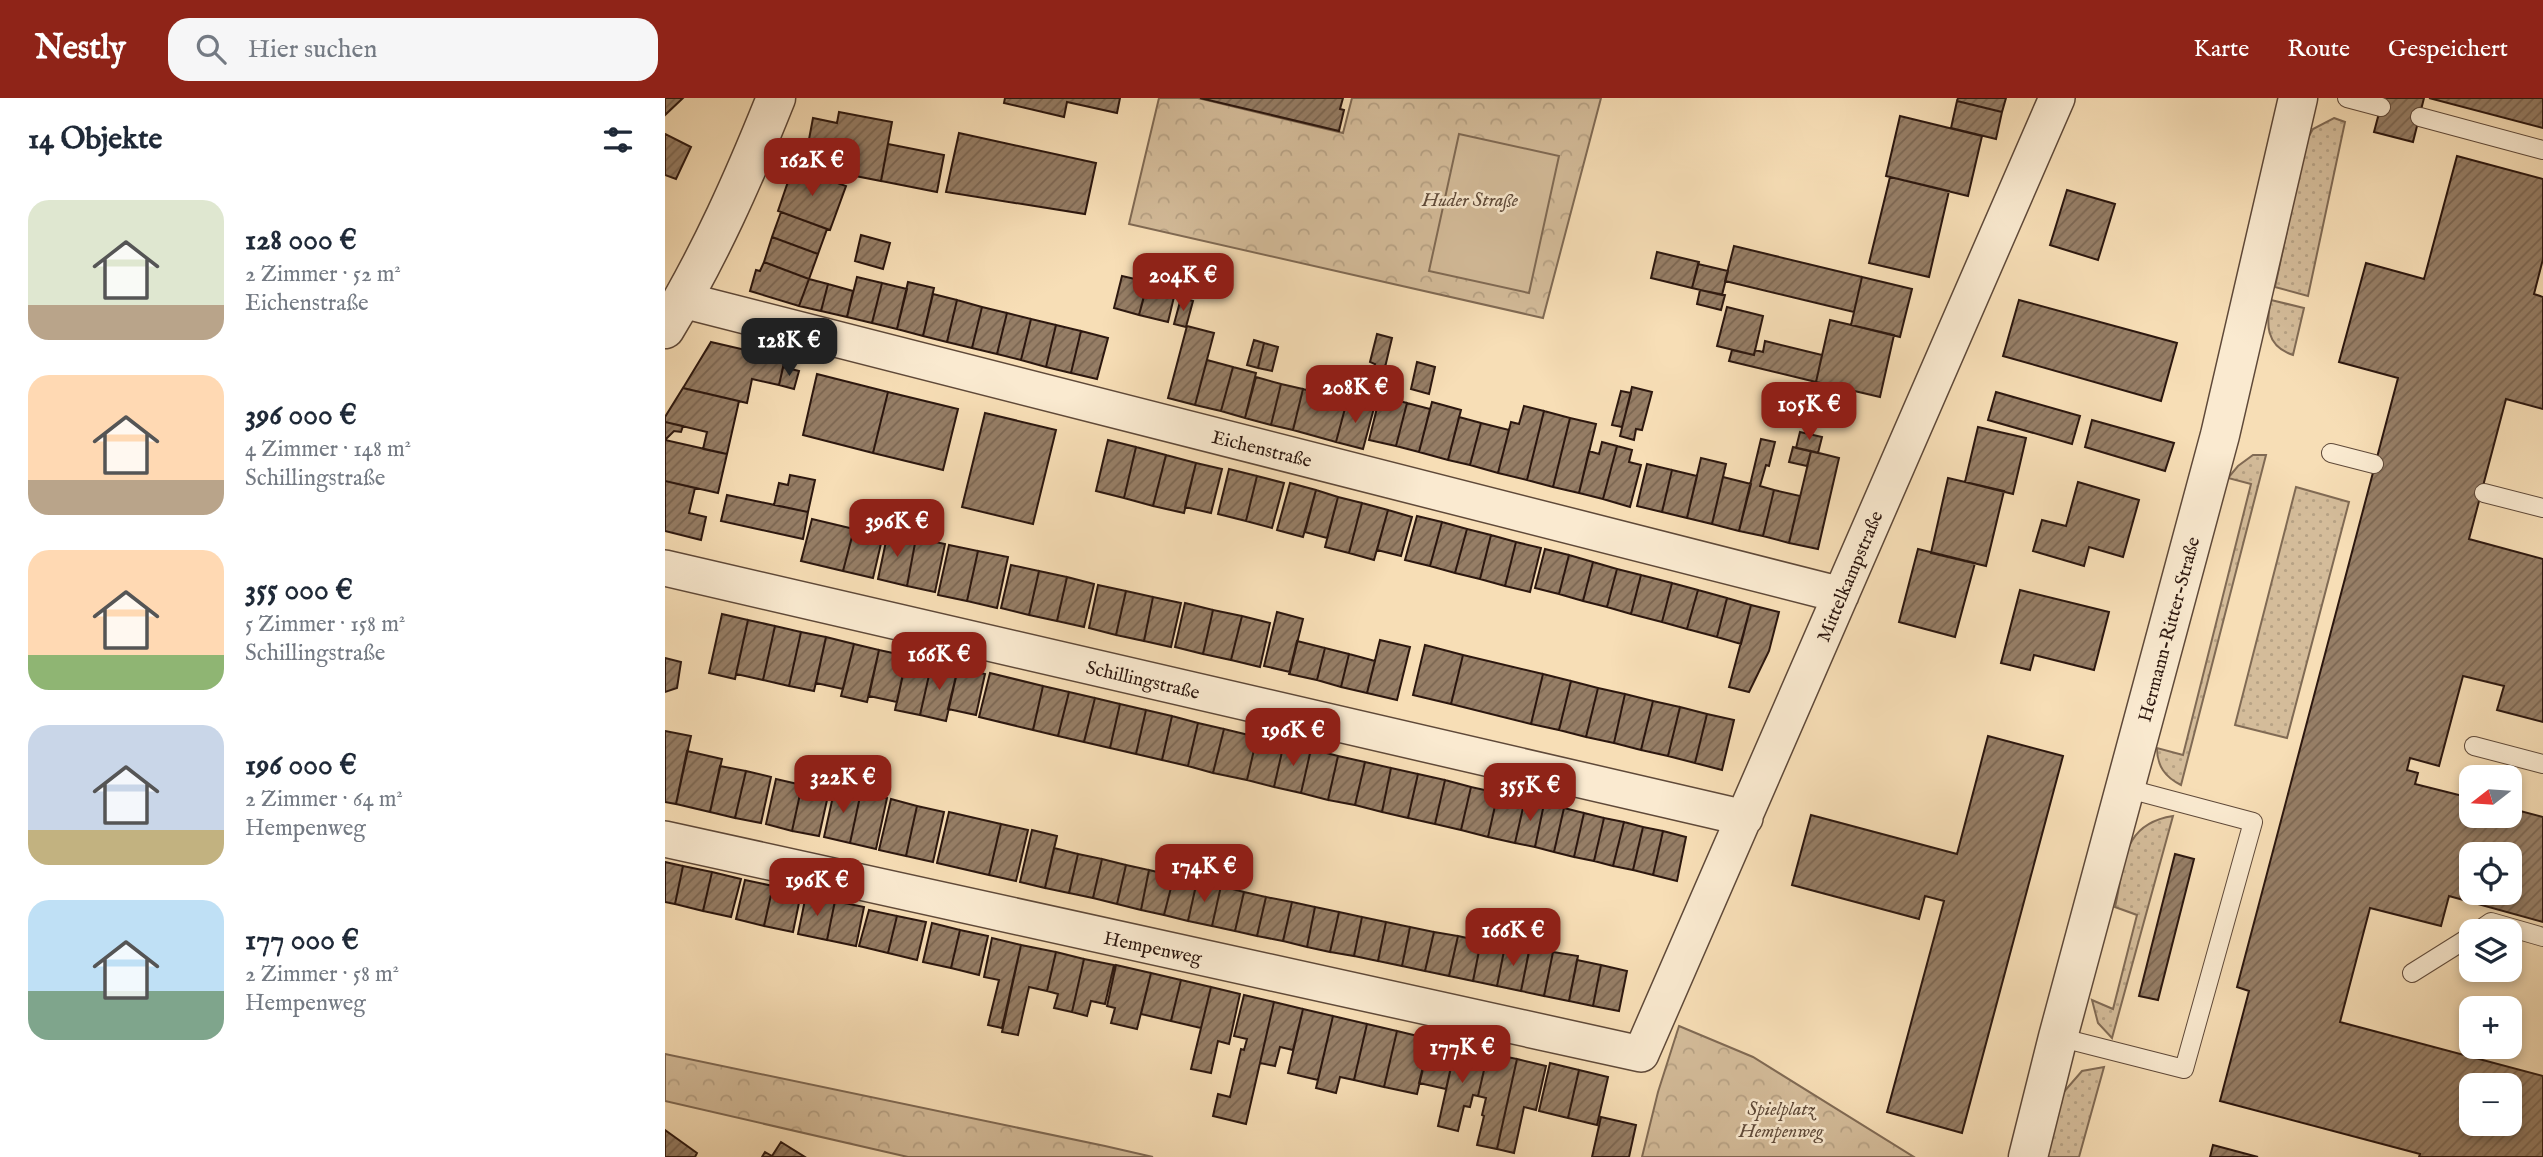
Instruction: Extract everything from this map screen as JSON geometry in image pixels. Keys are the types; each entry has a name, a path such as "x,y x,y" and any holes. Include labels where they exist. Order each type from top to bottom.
{"street":[{"path":"674,315 740,188 776,98"},
{"name":"Mittelkampstraße","path":"1641,1054 2057,98"},
{"name":"Hermann-Ritter-Straße","path":"2028,1157 2220,435 2298,98"},
{"name":"Eichenstraße","path":"674,315 1841,595"},
{"name":"Schillingstraße","path":"665,568 1745,818"},
{"name":"Hempenweg","path":"665,839 1641,1054"}],"lane":[{"path":"2347,98 2381,107"},
{"path":"2420,117 2543,150"},
{"path":"2331,453 2374,464"},
{"path":"2484,493 2543,508"},
{"path":"2474,746 2543,764"},
{"path":"2058,1037 2184,1069 2253,822 2125,788"},
{"path":"2522,931 2543,937"},
{"path":"2412,973 2459,944"}],"green space":[{"name":"Huder Straße","path":"1159,98 1198,98 1343,133 1352,98 1601,98 1543,318 1129,224"},
{"path":"2334,118 2345,122 2308,296 2275,287 2306,141 2313,129"},
{"path":"1459,134 1559,156 1529,293 1429,271"},
{"path":"2271,300 2304,308 2293,355 2272,340 2268,325"},
{"path":"2253,455 2266,455 2181,785 2163,770 2157,748 2183,755 2251,484 2228,478"},
{"path":"2296,487 2349,502 2287,738 2235,725"},
{"path":"2173,816 2112,1038 2098,1023 2092,1000 2113,1009 2137,915 2115,907 2124,861 2134,837 2143,828 2156,820"},
{"name":"Spielplatz Hempenweg","path":"1679,1026 1753,1057 1914,1157 1642,1157 1658,1092"},
{"path":"665,1054 1153,1157 908,1157 665,1101"},
{"path":"2104,1067 2079,1157 2045,1157 2062,1094 2082,1071"}],"building":[{"path":"665,98 683,98 665,115"},
{"path":"1005,98 1120,98 1117,113 1067,102 1064,117 1004,103"},
{"path":"1200,98 1343,98 1340,109 1344,110 1339,131"},
{"path":"1958,98 2006,98 2002,112 1957,101"},
{"path":"2383,98 2424,98 2413,142 2374,132"},
{"path":"2429,98 2543,98 2543,128"},
{"path":"1957,101 2002,112 1996,139 1951,128"},
{"path":"839,112 892,122 881,181 804,166 813,118 837,123"},
{"path":"1900,116 1982,136 1968,196 1886,176"},
{"path":"959,133 1096,163 1085,214 946,192"},
{"path":"665,134 691,147 676,179 665,175"},
{"path":"888,144 944,155 937,192 881,181"},
{"path":"2457,156 2543,179 2543,259 2534,294 2543,297 2543,409 2506,399 2469,539 2543,559 2543,722 2497,710 2504,686 2463,676 2439,766 2410,758 2407,770 2418,773 2415,784 2459,795 2459,828 2522,828 2522,811 2543,817 2543,922 2482,905 2522,905 2522,842 2459,842 2459,899 2449,896 2441,926 2370,908 2340,1022 2459,1054 2459,1059 2479,1059 2543,1076 2543,1157 2419,1157 2420,1154 2220,1101 2249,991 2237,987 2398,378 2339,362 2366,263 2424,279"},
{"path":"793,167 846,186 830,230 778,211"},
{"path":"1890,177 1949,191 1929,277 1869,263"},
{"path":"2067,190 2115,204 2098,260 2050,245"},
{"path":"781,212 827,229 818,254 772,237"},
{"path":"861,235 890,243 883,269 855,261"},
{"path":"772,237 818,254 809,279 764,262"},
{"path":"1734,246 1862,277 1854,312 1725,281"},
{"path":"1657,252 1699,262 1692,288 1651,278"},
{"path":"764,262 809,279 799,306 750,291 756,270 760,271"},
{"path":"1698,264 1728,271 1722,295 1692,288"},
{"path":"1150,273 1178,280 1168,322 1139,315"},
{"path":"1122,276 1148,282 1139,315 1114,308"},
{"path":"857,277 882,283 872,323 847,317"},
{"path":"1862,277 1912,289 1900,337 1851,325"},
{"path":"809,279 828,284 821,311 799,306"},
{"path":"908,282 934,288 923,336 897,329"},
{"path":"882,283 907,289 897,329 872,323"},
{"path":"828,284 853,291 847,317 821,311"},
{"path":"1700,290 1725,295 1721,310 1697,304"},
{"path":"933,294 957,300 947,342 923,336"},
{"path":"1181,298 1193,301 1186,327 1174,324"},
{"path":"957,300 982,307 972,348 947,342"},
{"path":"2019,300 2177,343 2161,401 2003,356"},
{"path":"982,307 1007,313 997,354 972,348"},
{"path":"1727,307 1763,316 1754,355 1717,346"},
{"path":"1007,313 1031,319 1021,360 997,354"},
{"path":"1031,319 1056,325 1046,367 1021,360"},
{"path":"1830,320 1894,335 1880,397 1816,382"},
{"path":"1056,325 1081,331 1071,373 1046,367"},
{"path":"1187,326 1214,333 1195,405 1168,398"},
{"path":"1081,331 1108,338 1097,379 1071,373"},
{"path":"1377,334 1392,338 1382,380 1372,377 1375,364 1370,362"},
{"path":"1254,340 1264,343 1258,368 1247,365"},
{"path":"1765,341 1822,355 1816,382 1729,361 1732,350 1754,355 1755,350 1763,352"},
{"path":"711,342 785,359 779,385 752,379 747,403 683,388"},
{"path":"1264,343 1278,347 1272,371 1258,368"},
{"path":"1207,360 1233,367 1221,411 1195,405"},
{"path":"1417,362 1435,367 1429,394 1411,389"},
{"path":"1385,366 1395,369 1392,382 1382,380"},
{"path":"783,367 799,371 794,389 779,385"},
{"path":"1233,367 1256,373 1245,418 1221,411"},
{"path":"817,374 888,392 873,453 803,435"},
{"path":"1256,377 1281,384 1271,425 1245,418"},
{"path":"1281,384 1303,389 1293,430 1271,425"},
{"path":"1632,387 1652,392 1642,430 1636,429 1634,440 1620,436"},
{"path":"683,388 739,401 727,454 703,449 707,432 665,422 665,417"},
{"path":"1303,389 1347,401 1336,442 1293,430"},
{"path":"1621,391 1631,393 1622,427 1612,425"},
{"path":"888,392 958,409 943,470 873,453"},
{"path":"1996,392 2080,416 2072,444 1988,420"},
{"path":"1380,396 1407,403 1396,446 1369,440"},
{"path":"1347,401 1374,408 1363,449 1336,442"},
{"path":"1432,402 1461,410 1448,460 1419,452"},
{"path":"1407,403 1430,409 1419,452 1396,446"},
{"path":"1524,406 1544,411 1527,480 1498,473 1511,422 1519,424"},
{"path":"1544,411 1570,418 1553,487 1527,480"},
{"path":"985,413 1056,430 1033,524 962,507"},
{"path":"1459,417 1481,423 1470,465 1448,460"},
{"path":"1570,418 1596,424 1579,493 1553,487"},
{"path":"2092,420 2174,443 2165,471 2085,447"},
{"path":"665,422 683,426 681,432 674,431 665,440"},
{"path":"1481,423 1509,430 1498,473 1470,465"},
{"path":"1978,427 2026,438 2013,494 1965,482"},
{"path":"1800,432 1822,437 1818,453 1796,448"},
{"path":"1761,439 1775,442 1760,486 1774,490 1763,536 1739,531"},
{"path":"665,440 727,454 718,493 665,481"},
{"path":"1108,440 1136,447 1124,498 1096,491"},
{"path":"1602,442 1617,446 1603,499 1579,493 1589,451 1599,454"},
{"path":"1617,446 1632,450 1629,462 1641,465 1630,507 1603,499"},
{"path":"1136,447 1166,455 1153,506 1124,498"},
{"path":"1793,447 1811,451 1807,466 1789,462"},
{"path":"1811,451 1839,458 1818,549 1789,543"},
{"path":"1166,455 1196,463 1184,513 1153,506"},
{"path":"1701,458 1726,464 1712,524 1687,518"},
{"path":"1196,463 1222,469 1211,513 1185,507"},
{"path":"1647,464 1672,470 1662,512 1637,506"},
{"path":"1229,469 1257,476 1246,521 1218,514"},
{"path":"1672,470 1697,476 1687,518 1662,512"},
{"path":"790,475 815,480 808,512 774,505 779,483 788,485"},
{"path":"1257,476 1284,483 1272,528 1246,521"},
{"path":"1723,477 1751,484 1739,531 1712,524"},
{"path":"1948,478 2004,491 1986,566 1931,553"},
{"path":"665,481 695,488 689,513 706,517 701,540 665,531"},
{"path":"2078,482 2139,500 2123,557 2089,547 2084,566 2033,551 2042,520 2066,526"},
{"path":"1290,483 1316,490 1303,537 1277,530"},
{"path":"1316,490 1338,497 1327,538 1305,532"},
{"path":"1774,490 1800,496 1789,543 1763,536"},
{"path":"727,495 808,512 803,539 721,521"},
{"path":"1338,497 1362,503 1349,553 1325,547"},
{"path":"1362,503 1388,510 1374,560 1349,553"},
{"path":"1388,510 1412,517 1401,556 1377,550"},
{"path":"1417,516 1442,522 1430,566 1405,560"},
{"path":"812,519 854,529 843,571 801,561"},
{"path":"1442,522 1467,529 1455,573 1430,566"},
{"path":"854,529 883,535 873,578 843,571"},
{"path":"1467,529 1491,535 1480,579 1455,573"},
{"path":"888,532 916,538 907,586 878,579"},
{"path":"1491,535 1516,542 1505,586 1480,579"},
{"path":"916,538 945,544 935,592 907,586"},
{"path":"1516,542 1541,548 1530,592 1505,586"},
{"path":"949,545 978,551 967,601 938,595"},
{"path":"1545,549 1569,555 1559,594 1535,588"},
{"path":"1918,549 1975,563 1955,637 1899,622"},
{"path":"978,551 1008,557 997,608 967,601"},
{"path":"1569,555 1593,562 1583,601 1559,594"},
{"path":"1593,562 1617,569 1607,607 1583,601"},
{"path":"1011,565 1039,571 1029,615 1001,608"},
{"path":"1617,569 1641,575 1631,614 1607,607"},
{"path":"1039,571 1067,577 1057,621 1029,615"},
{"path":"1641,575 1672,583 1662,622 1631,614"},
{"path":"1067,577 1094,584 1084,627 1057,621"},
{"path":"1672,583 1698,590 1687,629 1662,622"},
{"path":"1098,585 1126,591 1116,635 1089,628"},
{"path":"1698,590 1727,598 1717,637 1687,629"},
{"path":"2020,590 2109,612 2094,670 2034,655 2030,670 2001,663"},
{"path":"1126,591 1153,597 1144,641 1116,635"},
{"path":"1153,597 1181,603 1171,647 1144,641"},
{"path":"1727,598 1751,605 1741,644 1717,637"},
{"path":"1185,603 1213,610 1203,654 1175,647"},
{"path":"1751,605 1779,612 1769,651 1749,692 1729,687"},
{"path":"1213,610 1242,616 1231,660 1203,654"},
{"path":"1277,612 1303,619 1290,672 1264,666"},
{"path":"722,614 748,620 735,679 709,673"},
{"path":"1242,616 1270,623 1260,667 1231,660"},
{"path":"748,620 775,626 763,680 736,674"},
{"path":"775,626 801,632 789,686 763,680"},
{"path":"801,632 826,637 814,691 789,686"},
{"path":"826,637 854,644 843,689 816,683"},
{"path":"1380,640 1410,647 1397,700 1367,693"},
{"path":"1297,641 1325,648 1317,680 1289,674"},
{"path":"854,644 879,650 867,702 841,696"},
{"path":"1425,645 1463,655 1451,704 1413,695"},
{"path":"1325,648 1349,654 1341,687 1317,680"},
{"path":"879,650 907,656 897,702 869,696"},
{"path":"1349,654 1375,661 1367,693 1341,687"},
{"path":"1463,655 1543,674 1531,724 1451,704"},
{"path":"907,656 932,662 920,715 895,710"},
{"path":"665,658 681,662 677,688 665,692"},
{"path":"932,662 958,668 946,721 920,715"},
{"path":"958,668 985,674 976,715 948,709"},
{"path":"990,673 1043,686 1033,730 979,717"},
{"path":"1543,674 1571,681 1559,730 1531,724"},
{"path":"1571,681 1598,688 1586,737 1559,730"},
{"path":"1043,686 1069,692 1058,736 1033,730"},
{"path":"1598,688 1625,694 1614,743 1586,737"},
{"path":"1069,692 1095,698 1084,742 1058,736"},
{"path":"1625,694 1653,701 1641,750 1614,743"},
{"path":"1095,698 1120,704 1110,748 1084,742"},
{"path":"1653,701 1680,707 1668,756 1641,750"},
{"path":"1120,704 1146,710 1136,754 1110,748"},
{"path":"1680,707 1707,714 1695,763 1668,756"},
{"path":"1146,710 1172,716 1162,760 1136,754"},
{"path":"1707,714 1734,720 1722,770 1695,763"},
{"path":"1172,716 1198,723 1188,766 1162,760"},
{"path":"1198,723 1224,729 1213,773 1188,766"},
{"path":"1224,729 1257,737 1247,780 1213,773"},
{"path":"665,731 691,736 676,804 665,802"},
{"path":"1988,736 2063,756 1962,1133 1887,1112 1944,901 1925,896 1919,919 1792,885 1811,815 1957,854"},
{"path":"1257,737 1284,743 1274,787 1247,780"},
{"path":"1284,743 1311,749 1301,793 1274,787"},
{"path":"1311,749 1338,756 1328,800 1301,793"},
{"path":"687,751 722,759 710,812 676,804"},
{"path":"1338,756 1365,762 1355,805 1328,800"},
{"path":"1365,762 1391,768 1382,812 1355,805"},
{"path":"720,766 746,771 735,818 710,812"},
{"path":"1391,768 1418,774 1408,818 1382,812"},
{"path":"746,771 771,777 761,823 735,818"},
{"path":"1418,774 1445,780 1435,824 1408,818"},
{"path":"776,779 802,785 792,831 766,824"},
{"path":"1445,780 1471,787 1461,830 1435,824"},
{"path":"802,785 829,791 819,836 792,831"},
{"path":"835,787 861,792 850,843 824,837"},
{"path":"1471,787 1498,793 1488,837 1461,830"},
{"path":"861,792 887,798 876,849 850,843"},
{"path":"1498,793 1525,799 1515,843 1488,837"},
{"path":"891,799 917,806 906,856 879,850"},
{"path":"1525,799 1544,804 1535,847 1515,843"},
{"path":"1544,804 1564,808 1554,852 1535,847"},
{"path":"917,806 944,812 933,862 906,856"},
{"path":"1564,808 1584,813 1574,857 1554,852"},
{"path":"949,812 1001,824 989,875 937,863"},
{"path":"1584,813 1604,818 1594,861 1574,857"},
{"path":"1604,818 1624,822 1613,866 1594,861"},
{"path":"1624,822 1643,827 1633,870 1613,866"},
{"path":"1001,824 1028,830 1016,881 989,875"},
{"path":"1643,827 1663,831 1653,875 1633,870"},
{"path":"1032,830 1057,836 1045,888 1020,882"},
{"path":"1663,831 1686,837 1677,881 1653,875"},
{"path":"1054,848 1078,854 1069,893 1045,888"},
{"path":"1078,854 1102,859 1093,898 1069,893"},
{"path":"2175,854 2194,859 2158,1000 2139,996"},
{"path":"1102,859 1126,865 1117,904 1093,898"},
{"path":"665,862 683,866 675,904 665,902"},
{"path":"1126,865 1149,870 1141,910 1117,904"},
{"path":"683,866 712,872 703,911 675,904"},
{"path":"1149,870 1174,876 1164,915 1141,910"},
{"path":"712,872 741,879 731,917 703,911"},
{"path":"1174,876 1197,881 1188,921 1164,915"},
{"path":"745,880 773,886 764,926 736,919"},
{"path":"1197,881 1221,886 1212,926 1188,921"},
{"path":"773,886 801,893 793,932 764,926"},
{"path":"1221,886 1244,892 1235,931 1212,926"},
{"path":"1244,892 1266,897 1257,936 1235,931"},
{"path":"806,895 835,901 827,940 798,934"},
{"path":"1266,897 1292,902 1283,941 1257,936"},
{"path":"835,901 864,907 856,946 827,940"},
{"path":"1292,902 1315,907 1307,947 1283,941"},
{"path":"1315,907 1339,912 1330,952 1307,947"},
{"path":"869,910 897,916 888,953 859,946"},
{"path":"1339,912 1362,917 1354,956 1330,952"},
{"path":"897,916 926,922 917,960 888,953"},
{"path":"1362,917 1386,922 1378,961 1354,956"},
{"path":"1386,922 1410,927 1402,966 1378,961"},
{"path":"932,923 960,930 951,968 923,962"},
{"path":"1410,927 1434,932 1425,971 1402,966"},
{"path":"960,930 988,936 979,975 951,968"},
{"path":"1434,932 1458,936 1449,976 1425,971"},
{"path":"1458,936 1481,941 1473,981 1449,976"},
{"path":"992,938 1021,945 1002,1028 988,1025 999,980 984,977"},
{"path":"1481,941 1505,946 1497,986 1473,981"},
{"path":"1021,945 1056,952 1047,991 1029,987 1018,1035 1002,1032"},
{"path":"1505,946 1529,951 1521,991 1497,986"},
{"path":"1530,947 1553,952 1544,996 1521,991"},
{"path":"1056,952 1084,959 1072,1012 1054,1008 1058,994 1047,991"},
{"path":"1553,952 1578,956 1569,1001 1544,996"},
{"path":"1084,959 1114,965 1105,1004 1091,1001 1087,1016 1072,1012"},
{"path":"1577,960 1601,965 1593,1006 1569,1001"},
{"path":"1116,965 1151,973 1137,1029 1111,1023 1115,1008 1107,1006"},
{"path":"1601,965 1627,971 1619,1011 1593,1006"},
{"path":"1151,973 1181,980 1171,1021 1141,1014"},
{"path":"1181,980 1211,987 1201,1028 1171,1021"},
{"path":"1211,987 1240,994 1229,1044 1218,1041 1211,1073 1191,1069"},
{"path":"1244,995 1274,1002 1246,1124 1213,1116 1218,1094 1230,1097 1241,1049 1244,1050 1247,1039 1234,1036"},
{"path":"1274,1002 1303,1009 1293,1050 1280,1047 1275,1066 1260,1063"},
{"path":"1303,1009 1333,1016 1318,1080 1288,1073"},
{"path":"1333,1016 1367,1024 1354,1080 1340,1077 1336,1093 1316,1088"},
{"path":"1367,1024 1397,1031 1384,1087 1354,1080"},
{"path":"1397,1031 1430,1039 1417,1094 1384,1087"},
{"path":"1430,1039 1456,1045 1446,1089 1419,1083"},
{"path":"1456,1045 1488,1053 1478,1096 1473,1095 1470,1107 1464,1106 1458,1131 1438,1126"},
{"path":"1488,1053 1517,1059 1497,1149 1477,1145 1486,1098 1478,1096"},
{"path":"1517,1059 1546,1066 1536,1110 1524,1107 1514,1153 1497,1149"},
{"path":"1550,1063 1579,1070 1568,1118 1539,1111"},
{"path":"1579,1070 1608,1077 1597,1125 1568,1118"},
{"path":"1601,1117 1636,1125 1629,1157 1592,1157"},
{"path":"665,1130 697,1153 695,1157 665,1157"},
{"path":"781,1142 805,1157 762,1157 765,1152 772,1156"},
{"path":"2213,1145 2258,1157 2210,1157"}]}
